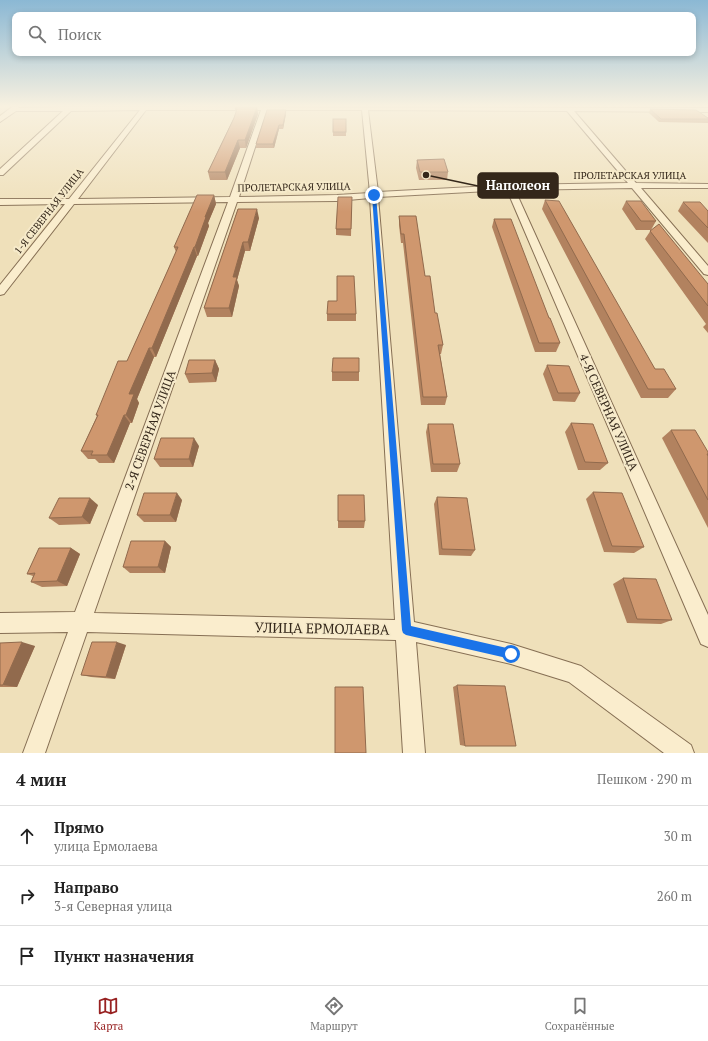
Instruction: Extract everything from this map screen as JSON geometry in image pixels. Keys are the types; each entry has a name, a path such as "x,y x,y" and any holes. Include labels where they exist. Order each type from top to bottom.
{"street":[{"path":"0,173 33,142"},
{"name":"1-Я СЕВЕРНАЯ УЛИЦА","path":"0,292 118,142"},
{"name":"2-Я СЕВЕРНАЯ УЛИЦА","path":"34,753 253,142"},
{"path":"369,142 374,195 414,753"},
{"path":"597,142 708,272"},
{"name":"ПРОЛЕТАРСКАЯ УЛИЦА","path":"0,202 234,198 337,198 403,192 510,188 634,185 708,186"},
{"name":"4-Я СЕВЕРНАЯ УЛИЦА","path":"510,188 708,637"},
{"name":"УЛИЦА ЕРМОЛАЕВА","path":"0,623 81,622 406,630 511,654 574,673 683,753"}],"building":[{"path":"222,142 237,142 225,172 208,172"},
{"path":"257,142 274,142 273,144 256,144"},
{"path":"444,159 448,172 420,172 417,160"},
{"path":"197,195 214,195 195,247 152,348 149,348 129,394 134,394 126,415 124,415 107,455 91,455 93,451 81,451 98,415 96,415 118,361 127,361 178,247 174,247"},
{"path":"338,197 352,197 351,229 336,229"},
{"path":"545,200 559,201 655,369 664,369 676,389 648,389"},
{"path":"626,201 641,201 656,221 641,221"},
{"path":"683,202 700,202 708,211 708,228"},
{"path":"238,209 257,209 248,242 243,242 233,277 237,277 229,308 204,308"},
{"path":"399,216 416,216 425,276 430,276 435,313 437,313 443,345 438,345 447,397 423,397 404,234 401,234"},
{"path":"494,219 511,219 560,343 539,343"},
{"path":"659,224 708,284 708,306 650,231"},
{"path":"337,276 354,276 356,314 327,314 328,301 337,301"},
{"path":"333,358 359,358 359,372 332,372"},
{"path":"189,360 215,360 212,373 185,374"},
{"path":"547,365 569,366 580,393 558,393"},
{"path":"571,423 593,424 608,463 585,462"},
{"path":"428,424 453,424 460,464 433,464"},
{"path":"671,430 695,430 708,452 708,500"},
{"path":"161,438 194,438 189,459 154,459"},
{"path":"593,492 622,493 644,547 612,546"},
{"path":"144,493 177,493 170,515 137,515"},
{"path":"338,495 364,495 365,521 338,521"},
{"path":"437,497 467,498 475,550 442,549"},
{"path":"59,498 90,498 82,517 49,518"},
{"path":"131,541 165,541 158,567 123,567"},
{"path":"39,548 71,548 57,581 31,582 35,573 27,574"},
{"path":"623,578 656,579 672,620 637,619"},
{"path":"22,642 3,685 0,685 0,643"},
{"path":"92,642 117,642 106,677 81,675"},
{"path":"457,685 505,686 516,746 465,746"},
{"path":"335,687 363,687 366,753 335,753"}],"place":[{"name":"Наполеон","path":"426,175"}],"route":[{"path":"374,195 406,630 511,654"}]}
